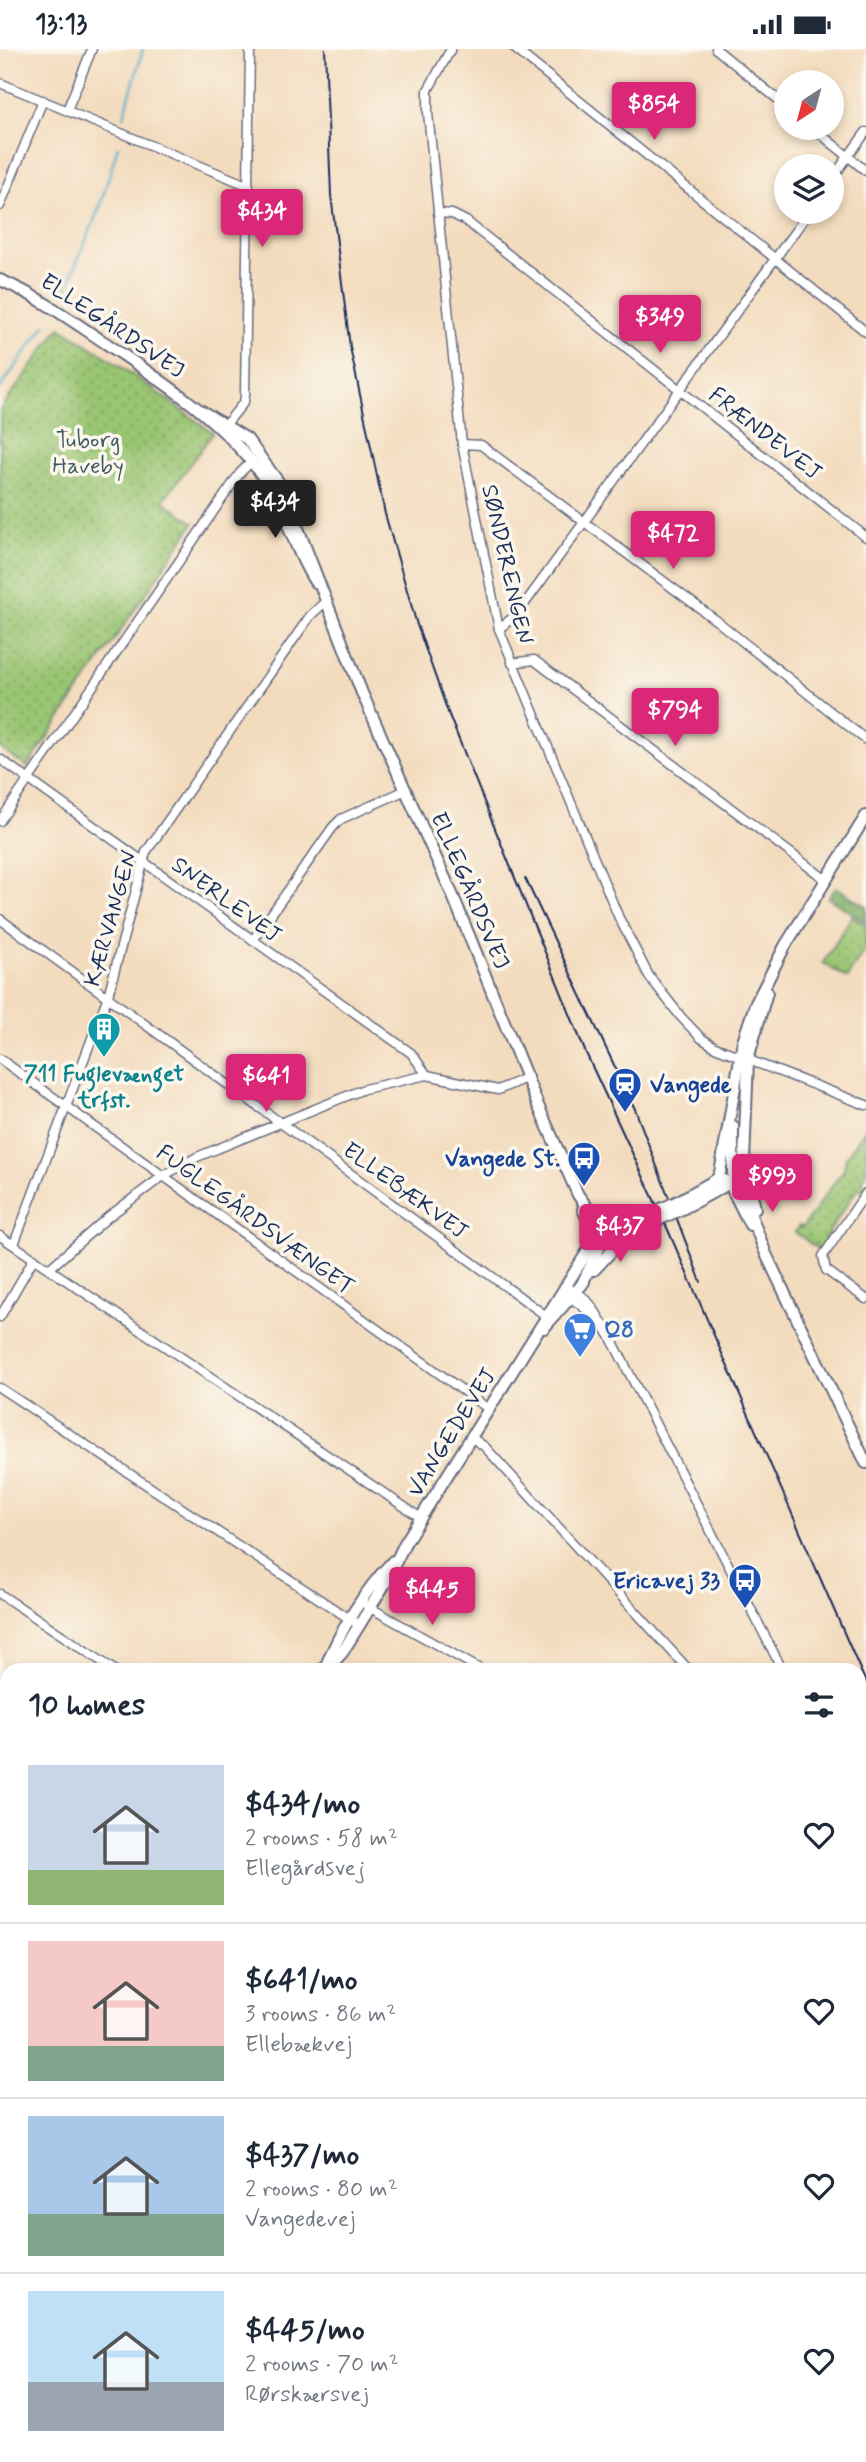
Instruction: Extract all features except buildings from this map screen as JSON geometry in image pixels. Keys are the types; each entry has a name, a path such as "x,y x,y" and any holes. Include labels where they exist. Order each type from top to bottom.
{"street":[{"path":"67,110 92,49"},
{"path":"224,427 244,403 245,394 250,49"},
{"name":"SØNDERENGEN","path":"451,49 428,90 438,213 462,444 499,629 512,663 619,918 649,976 701,1038 866,1105"},
{"path":"515,49 866,332"},
{"path":"716,49 774,96"},
{"path":"0,83 249,186"},
{"path":"0,206 4,183 43,100"},
{"path":"844,162 866,132"},
{"path":"828,140 866,171"},
{"name":"FRÆNDEVEJ","path":"438,213 452,214 466,221 866,537"},
{"path":"499,629 518,613 800,224"},
{"name":"ELLEGÅRDSVEJ","path":"0,279 32,295 224,427 247,439 282,487 362,693 578,1195 598,1223 603,1238"},
{"name":"ELLEGÅRDSVEJ","path":"224,427 269,485 304,566 327,600"},
{"path":"462,444 481,445 583,524 717,621 866,740"},
{"path":"0,821 240,473 252,461"},
{"name":"KÆRVANGEN","path":"13,1244 108,996 142,861 310,615 327,600"},
{"path":"512,663 534,660 825,879"},
{"name":"SNERLEVEJ","path":"0,759 411,1053 427,1075"},
{"path":"253,940 341,819 406,790"},
{"path":"739,1184 717,1179 744,1057 770,979 785,946 866,816"},
{"name":"ELLEBÆKVEJ","path":"0,919 283,1122 549,1318"},
{"path":"739,1184 744,1057"},
{"name":"FUGLEGÅRDSVÆNGET","path":"0,1059 490,1410"},
{"path":"50,1268 108,1217 163,1176 197,1157 364,1089 427,1075 498,1090 528,1077"},
{"path":"734,1097 732,1161 739,1184 759,1239 866,1463"},
{"name":"VANGEDEVEJ","path":"682,1206 717,1179"},
{"name":"VANGEDEVEJ","path":"331,1663 342,1653 355,1622 386,1582 397,1556 541,1331 564,1287 589,1249 603,1238 651,1217 739,1184"},
{"path":"866,1193 824,1255 823,1263 826,1270 866,1299"},
{"path":"578,1195 589,1224 603,1238 622,1240"},
{"name":"ELLEGÅRDSVEJ","path":"578,1195 589,1249"},
{"path":"598,1223 608,1226 651,1217"},
{"name":"VANGEDEVEJ","path":"549,1318 622,1240 651,1217"},
{"path":"0,1236 421,1518"},
{"path":"576,1292 603,1238"},
{"path":"0,1317 34,1258"},
{"path":"564,1287 589,1301 777,1663"},
{"path":"0,1388 355,1622"},
{"path":"472,1438 485,1447 683,1663"},
{"path":"0,1594 104,1663"},
{"path":"366,1605 469,1663"}],"green space":[{"name":"Tuborg Haveby","path":"60,327 118,364 213,433 163,501 194,523 27,767 0,748 0,410"},
{"path":"836,887 866,906 866,922 828,898"},
{"path":"852,916 866,925 866,947 847,978 823,963"},
{"path":"866,1128 866,1174 862,1181 866,1186 863,1191 858,1188 825,1238 829,1242 822,1252 795,1232 799,1226 802,1228 844,1169 846,1158"}],"waterway":[{"path":"124,116 143,49"},
{"path":"64,294 100,206 118,146"},
{"path":"0,388 45,325"}],"tram line":[{"path":"325,49 331,195 350,347 385,514 417,625 449,715 585,1051 668,1230 857,1663"},
{"path":"525,878 635,1109 701,1282"}],"place":[{"name":"711 Fuglevænget trfst.","path":"104,1059"},
{"name":"Vangede","path":"625,1114"},
{"name":"Vangede St.","path":"584,1188"},
{"name":"Q8","path":"580,1359"},
{"name":"Ericavej 33","path":"745,1610"}]}
